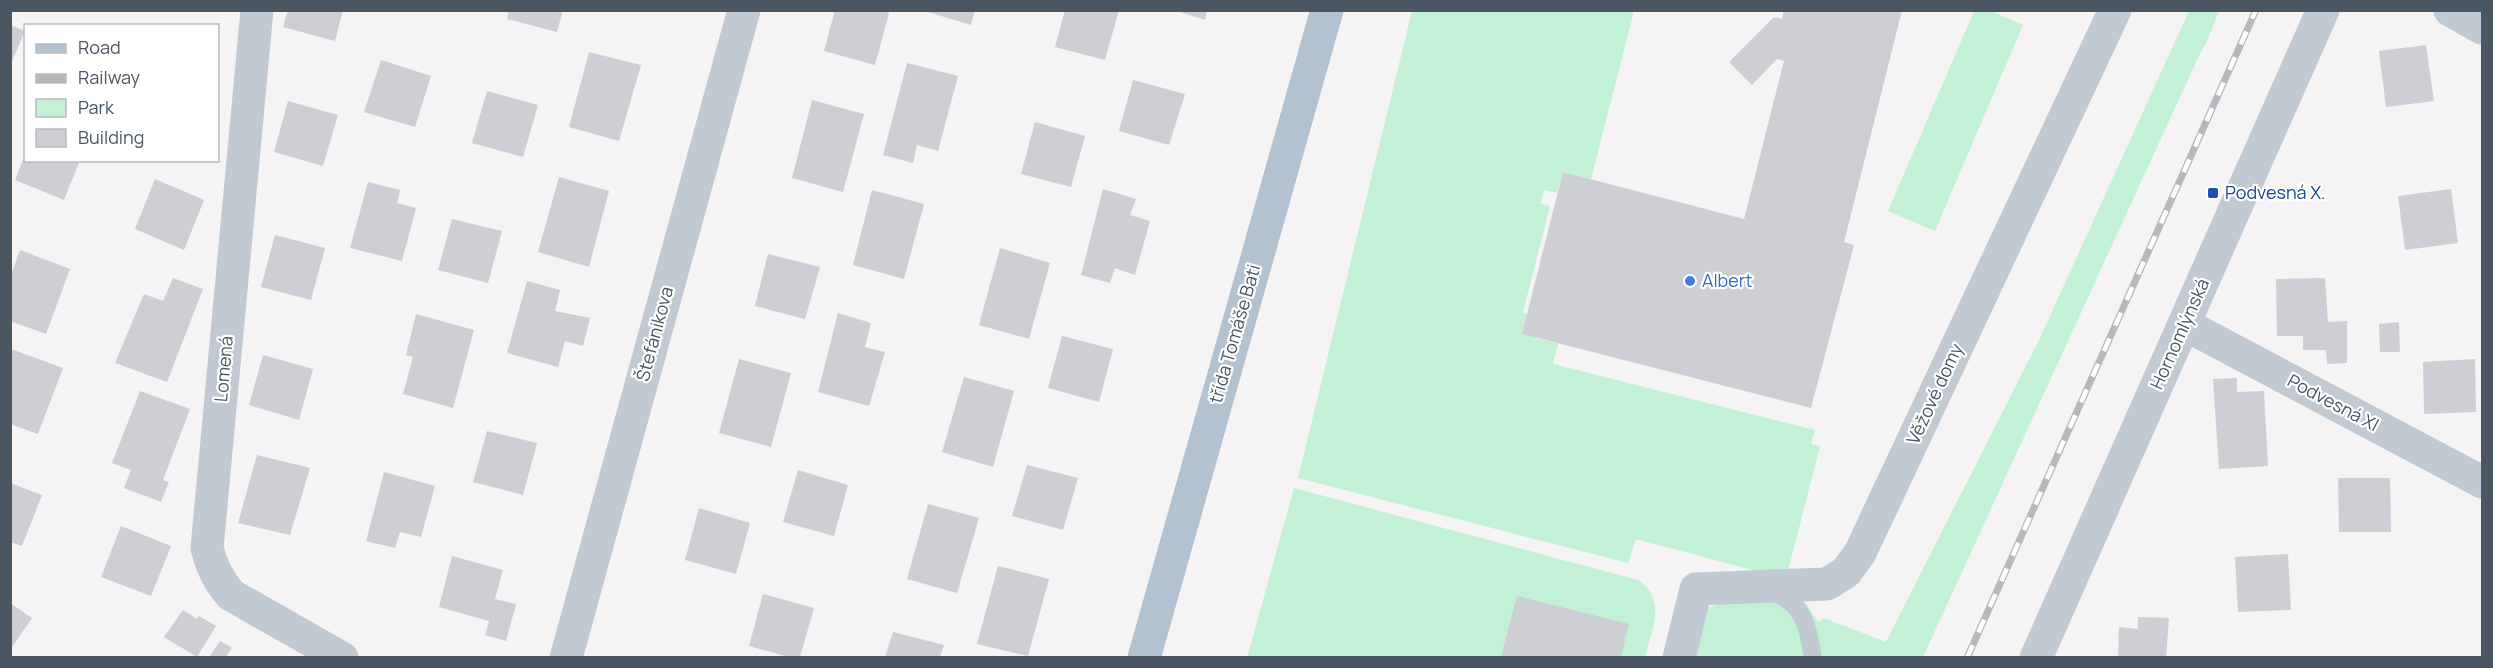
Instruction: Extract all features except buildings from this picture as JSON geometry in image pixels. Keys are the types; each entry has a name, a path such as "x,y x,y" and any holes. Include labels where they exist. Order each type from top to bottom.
{"main road":[{"name":"třída Tomáše Bati","path":"1144,657 1327,10"}],"street":[{"name":"Lomená","path":"257,10 207,548 212,568 231,595 342,657"},
{"name":"Štefánikova","path":"566,657 744,10"},
{"name":"Věžové domy","path":"1679,657 1696,589 1827,584 1846,572 1860,553 2115,10"},
{"name":"Hornomlýnská","path":"2036,657 2323,10"},
{"path":"2450,10 2482,28"},
{"name":"Podvesná XI","path":"2184,324 2482,482"}],"lane":[{"path":"1757,585 1787,598 1800,611 1809,631 1813,657"}],"green space":[{"path":"1412,11 1634,11 1591,179 1563,172 1557,193 1544,190 1541,204 1550,206 1523,312 1527,314 1522,334 1558,344 1553,364 1815,430 1811,444 1820,446 1787,575 1775,576 1636,539 1628,563 1298,478"},
{"path":"1974,11 1991,11 2023,25 1935,231 1888,211"},
{"path":"2189,11 2219,11 1923,657 1684,658 1701,617 1722,601 1801,596 1818,622 1824,618 1886,642 2039,340"},
{"path":"1294,488 1638,580 1647,588 1655,606 1654,626 1645,657 1247,658"}],"railway":[{"path":"1967,658 2256,10"}],"place":[{"name":"Podvesná X.","path":"2213,193"},
{"name":"Albert","path":"1690,281"}]}
